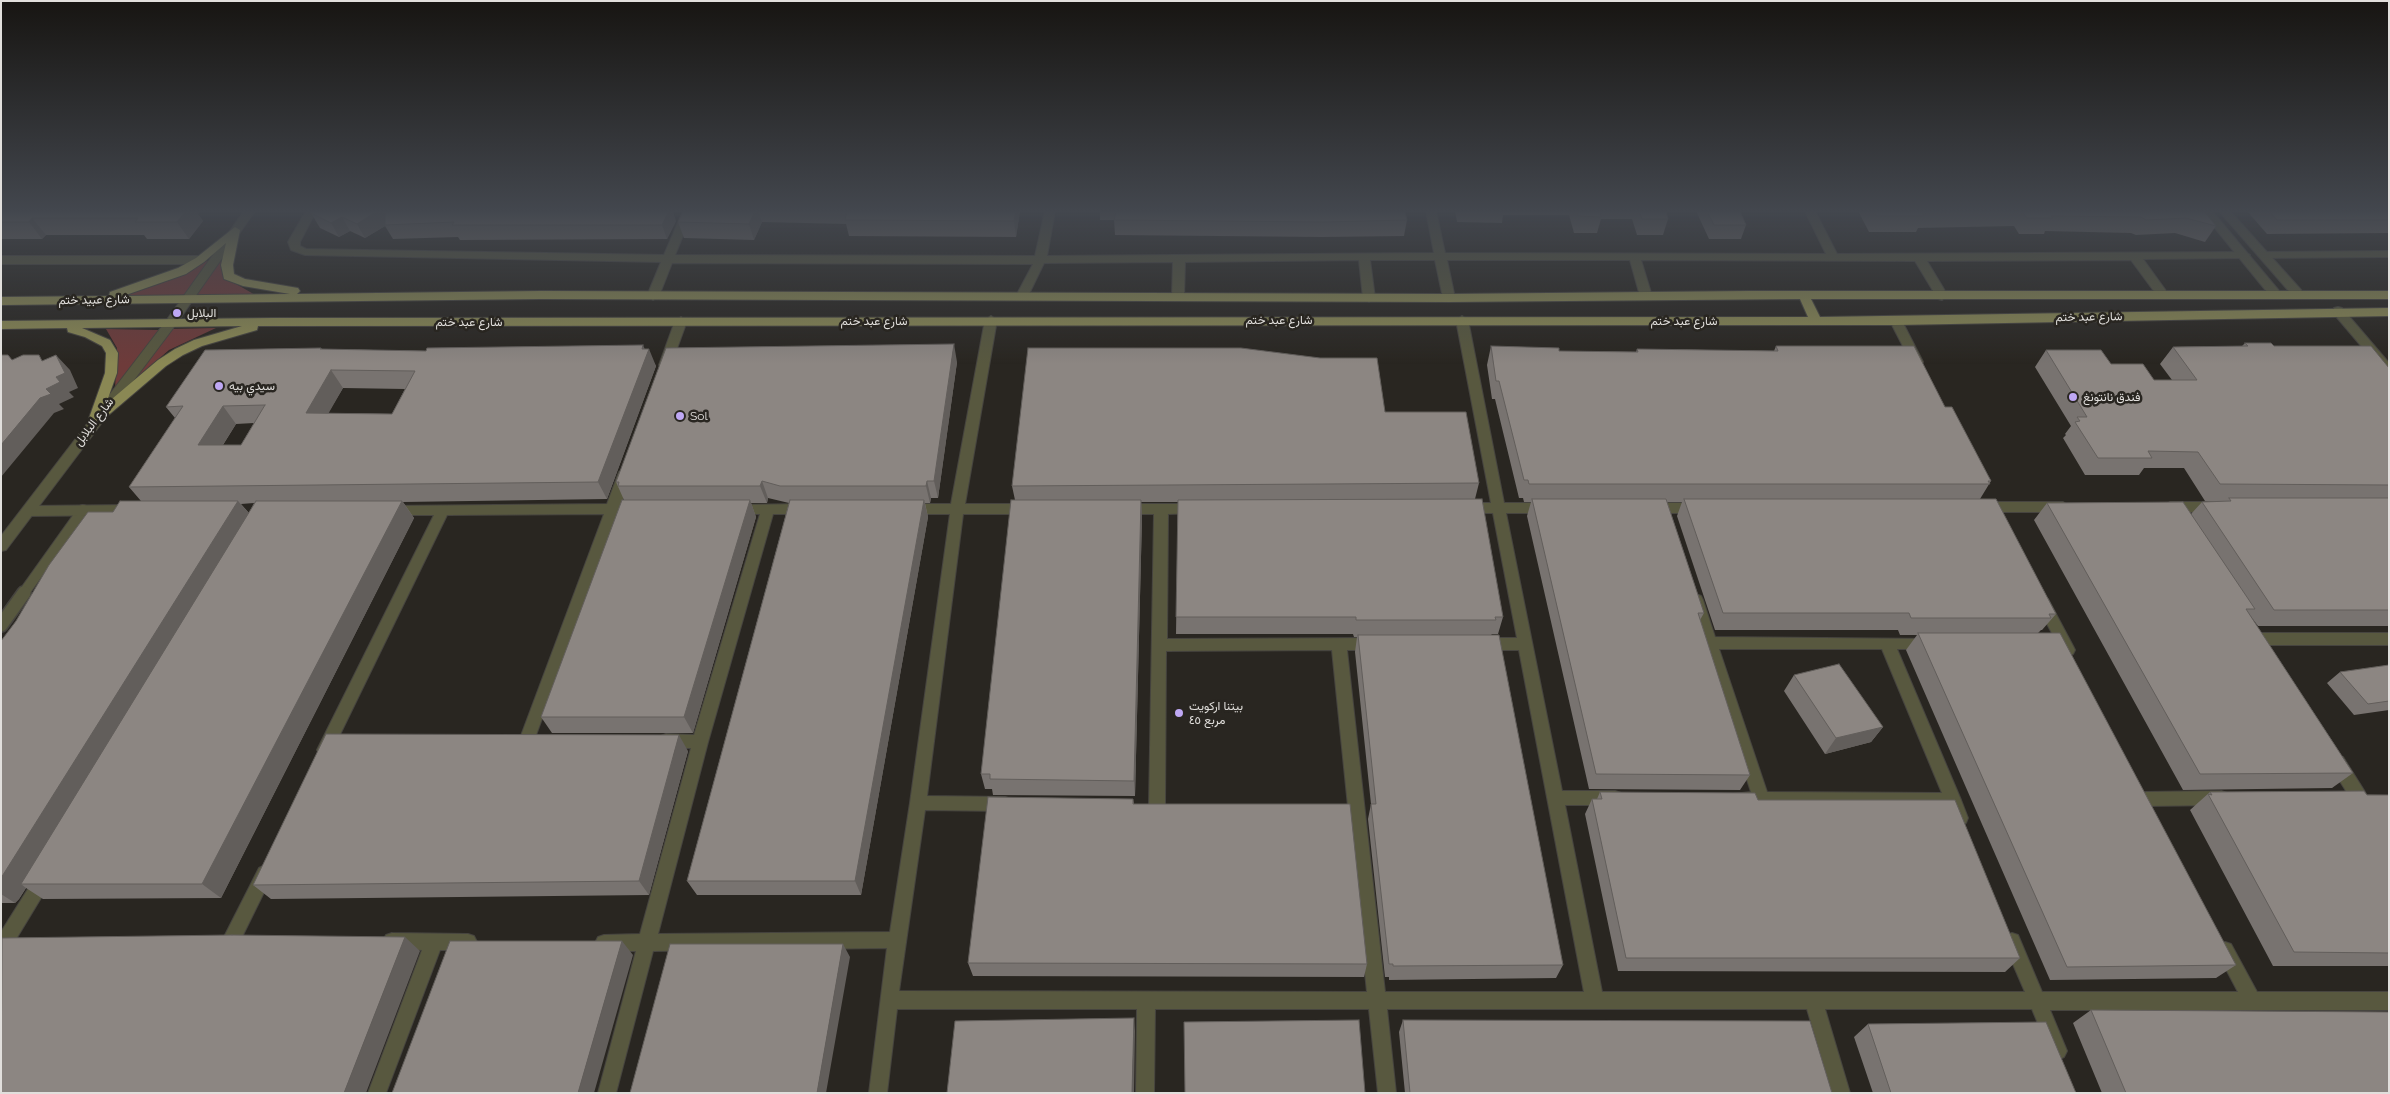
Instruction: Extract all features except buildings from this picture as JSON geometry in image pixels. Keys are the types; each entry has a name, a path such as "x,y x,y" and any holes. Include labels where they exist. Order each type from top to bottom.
{"main road":[{"path":"81,300 123,292 163,280 196,262"},
{"path":"228,262 228,276 243,282 346,298"},
{"name":"شارع عبد ختم","path":"187,299 653,296 1449,298 2389,295"},
{"path":"1721,296 1729,321"},
{"path":"1804,296 1816,321"},
{"name":"شارع عبيد ختم","path":"1,301 187,299"},
{"name":"شارع عبد ختم","path":"170,324 991,320 1896,321 2338,311 2389,312"},
{"path":"94,420 162,363 179,352 198,343 273,322"},
{"name":"شارع عبيد ختم","path":"1,326 170,324"},
{"path":"59,325 89,334 106,343 112,352 111,373 94,420"}],"street":[{"name":"شارع البلابل","path":"1,546 94,420 170,324 213,262"},
{"path":"653,296 668,262"},
{"path":"1022,296 1039,262"},
{"path":"1178,297 1179,262"},
{"path":"1365,262 1369,298"},
{"path":"1441,262 1449,298"},
{"path":"1636,262 1646,296"},
{"path":"1921,262 1942,296"},
{"path":"2139,262 2163,295"},
{"path":"2250,262 2276,295"},
{"path":"2270,262 2298,294"},
{"path":"2338,311 2389,371"},
{"path":"878,1093 896,940 918,803 958,509 991,320"},
{"path":"1462,320 1595,1001"},
{"path":"662,375 681,321"},
{"path":"1896,321 1924,375"},
{"path":"543,741 520,741 632,456"},
{"path":"1984,490 2002,524"},
{"path":"1973,507 2082,507"},
{"path":"2181,524 2165,507 2230,507"},
{"path":"1112,509 1209,508"},
{"path":"1450,508 1566,508"},
{"path":"1635,508 1715,508"},
{"path":"1665,508 1671,526"},
{"path":"374,510 651,509"},
{"path":"719,509 818,509"},
{"path":"607,1093 700,742 768,509"},
{"path":"898,509 1044,509"},
{"path":"1157,806 1161,509"},
{"path":"28,510 141,510"},
{"path":"317,767 443,510"},
{"path":"1692,589 1761,799"},
{"path":"2037,592 2073,660"},
{"path":"2267,655 2253,634 2389,639"},
{"path":"2044,642 2064,642"},
{"path":"1710,643 1946,643"},
{"path":"1887,643 1968,836"},
{"path":"1339,644 1386,1093"},
{"path":"1159,645 1388,644"},
{"path":"1466,644 1525,644"},
{"path":"330,741 350,741"},
{"path":"651,742 700,742"},
{"path":"2327,747 2359,797"},
{"path":"2155,816 2143,794 2233,798"},
{"path":"2340,797 2379,797"},
{"path":"1556,798 1634,799"},
{"path":"1722,799 1953,800"},
{"path":"918,803 1018,804"},
{"path":"1137,805 1177,806"},
{"path":"1337,808 1357,808"},
{"path":"232,939 270,862"},
{"path":"3,943 51,865"},
{"path":"2006,927 2065,1068"},
{"path":"213,939 252,939"},
{"path":"2220,939 2252,1001"},
{"path":"589,943 896,940"},
{"path":"3,943 25,941"},
{"path":"376,941 482,942"},
{"path":"377,1093 434,942"},
{"path":"1813,999 1840,1093"},
{"path":"890,1000 1595,1001 1813,999 2389,1001"},
{"path":"1145,1093 1146,1000"}],"lane":[{"path":"1,625 83,510"}],"shaded area":[{"path":"205,262 209,262 184,296 123,296 166,281"},
{"path":"217,262 221,262 224,277 257,296 195,296"},
{"path":"216,328 169,350 123,390 169,329"},
{"path":"106,329 159,330 115,389 117,348"}],"place":[{"name":"البلابل","path":"177,313"},
{"name":"سيدي بيه","path":"219,386"},
{"name":"فندق نانتونغ","path":"2073,397"},
{"name":"Sol","path":"680,416"},
{"name":"بيتنا اركويت مربع ٤٥","path":"1179,713"}]}
